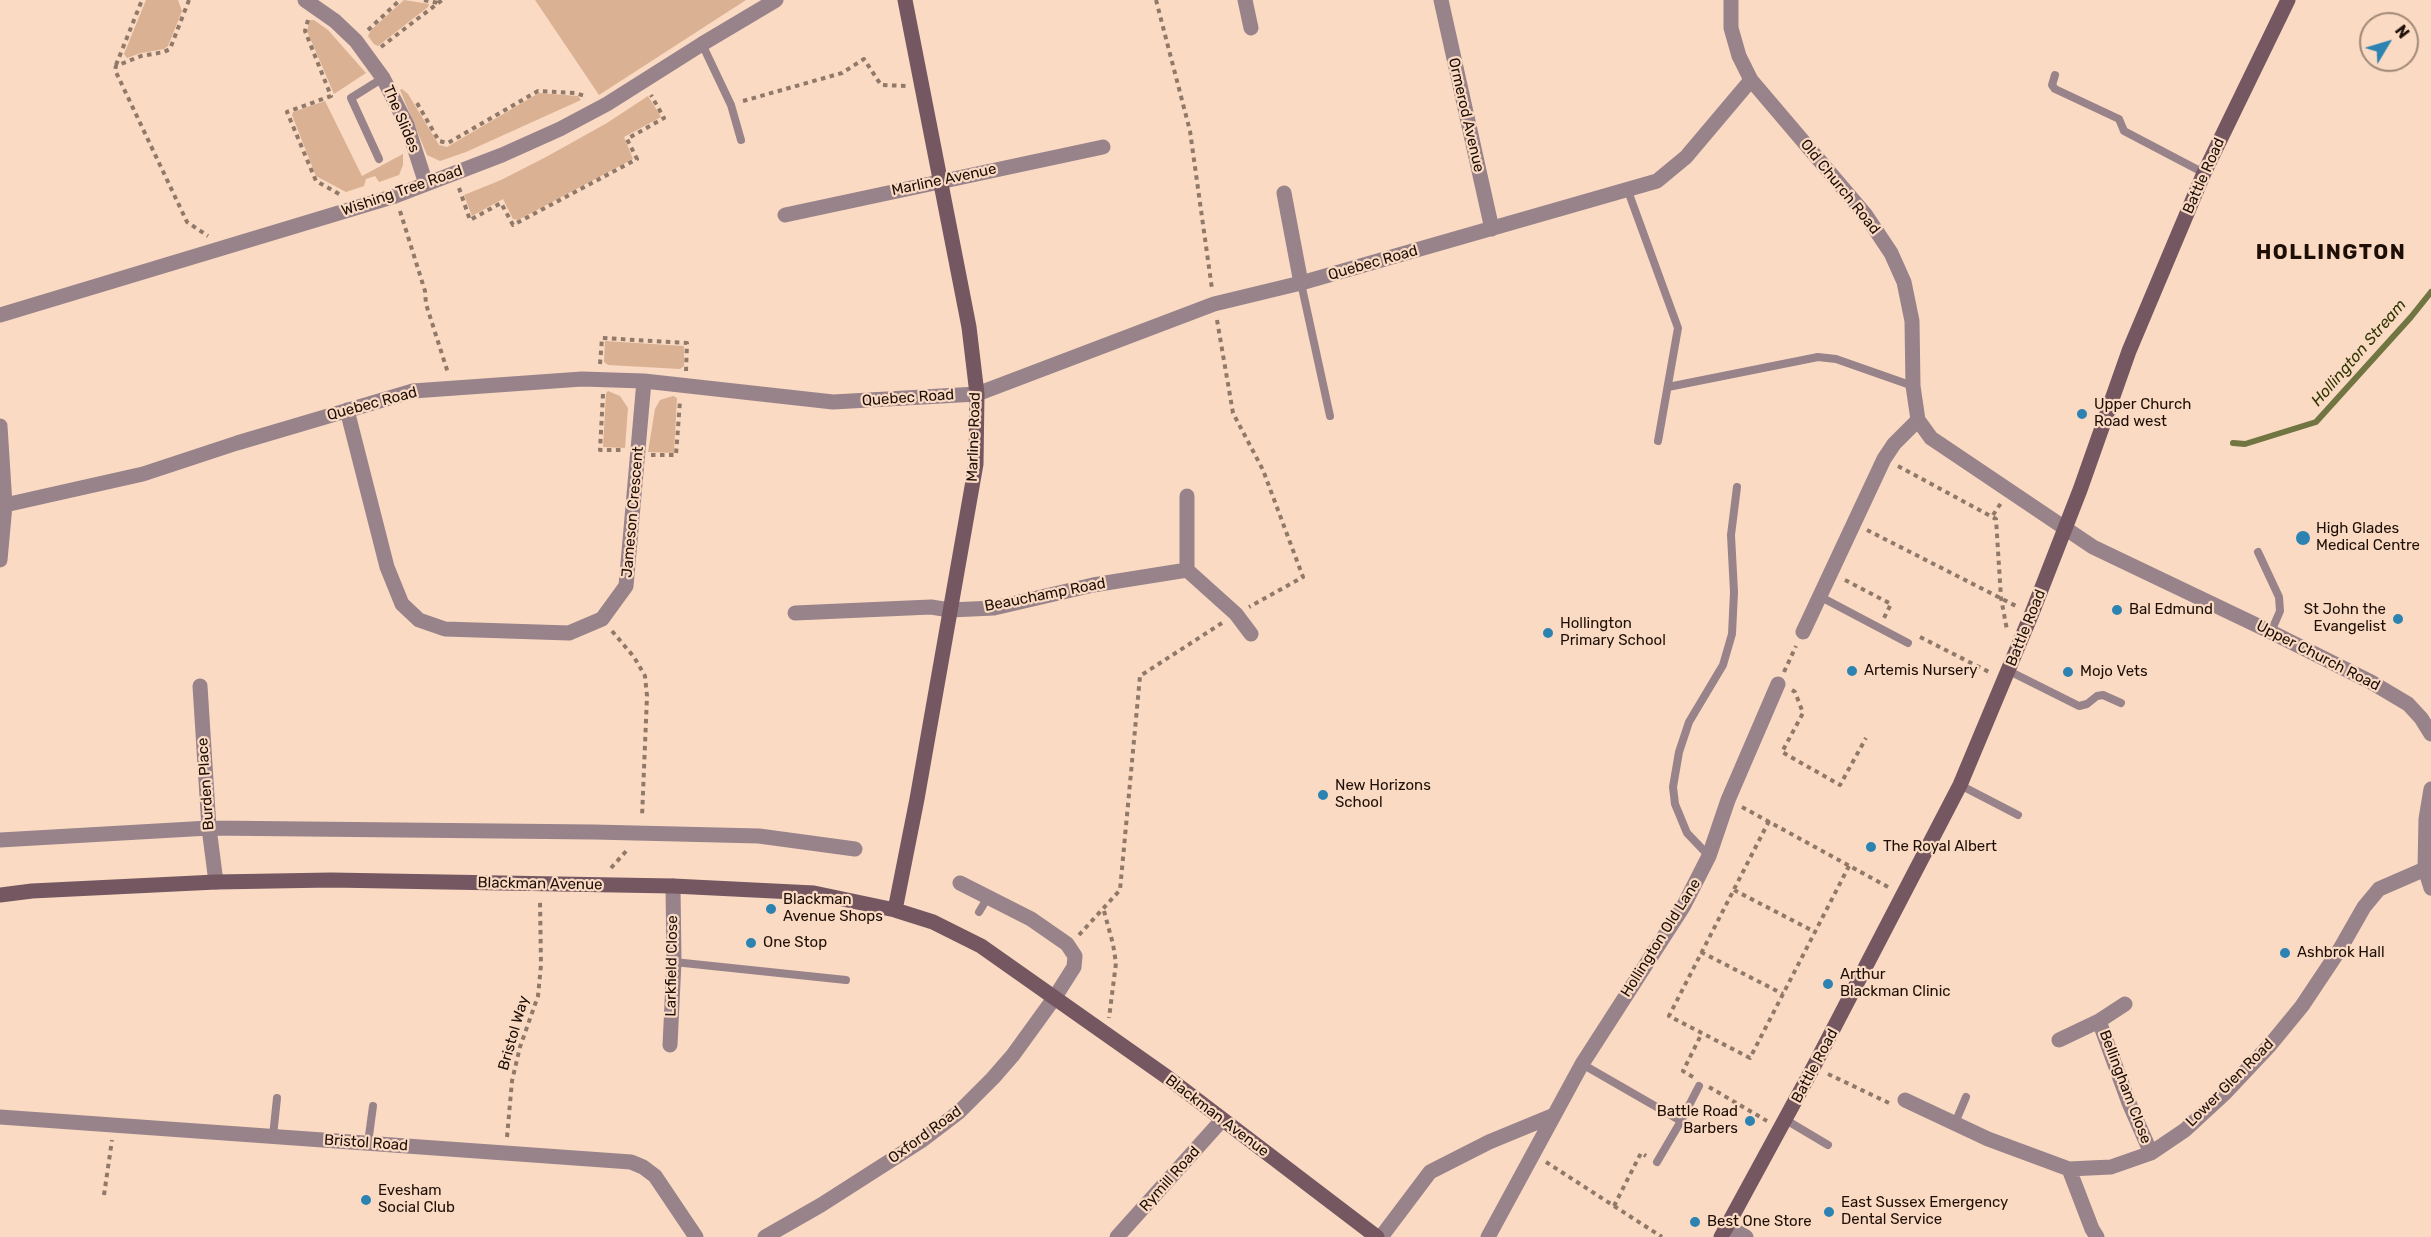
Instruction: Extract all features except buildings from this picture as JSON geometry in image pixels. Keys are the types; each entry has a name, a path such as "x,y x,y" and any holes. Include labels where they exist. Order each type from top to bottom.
{"street":[{"name":"Wishing Tree Road","path":"0,315 362,206 454,174 550,134 607,104 776,0"},
{"name":"Marline Road","path":"895,910 969,516 976,464 977,394 969,327 905,0"},
{"path":"1245,0 1251,28"},
{"name":"Ormerod Avenue","path":"1441,0 1492,230"},
{"name":"Old Church Road","path":"1731,0 1731,28 1739,56 1751,80 1865,214 1890,253 1904,282 1912,321 1913,386 1918,420"},
{"name":"Battle Road","path":"1724,1232 1815,1066 1960,785 2007,676 2066,527 2129,351 2204,173 2288,0"},
{"name":"The Slides","path":"308,2 335,21 356,41 383,78 407,125 426,184"},
{"name":"Quebec Road","path":"5,505 143,474 413,391 542,380 602,380 644,381 832,402 977,394 1214,304 1301,283 1492,230 1657,181 1686,158 1751,80"},
{"name":"Marline Avenue","path":"785,215 940,180 1103,147"},
{"path":"1284,193 1301,283"},
{"name":"Jameson Crescent","path":"602,619 626,586 644,381"},
{"path":"347,410 387,567 402,604 419,620 445,629 570,633 602,619"},
{"path":"1803,632 1884,459 1894,444 1918,420 1931,438 1939,444 2066,527"},
{"path":"0,426 5,505 0,560"},
{"path":"1187,496 1187,570 1236,614 1251,634"},
{"name":"Upper Church Road","path":"2066,527 2093,547 2371,682 2408,704 2431,731"},
{"name":"Beauchamp Road","path":"795,613 931,607 950,610 994,608 1093,585 1187,570"},
{"name":"Hollington Old Lane","path":"1488,1237 1582,1064 1683,908 1709,856 1728,800 1778,684"},
{"name":"Burden Place","path":"200,686 209,828 216,882"},
{"path":"2431,789 2426,819 2425,869 2431,888"},
{"path":"0,840 209,828 759,836 855,849"},
{"name":"Lower Glen Road","path":"1905,1100 1988,1139 2069,1169 2111,1167 2151,1153 2185,1130 2224,1094 2270,1045 2302,1006 2340,949 2364,907 2379,889 2425,869"},
{"name":"Blackman Avenue","path":"0,895 32,891 216,882 331,880 673,886 814,893 895,910 933,922 981,946 1107,1033 1379,1237"},
{"path":"960,883 1031,920 1066,944 1075,956 1074,967 1055,998"},
{"name":"Larkfield Close","path":"670,1045 674,962 673,886"},
{"name":"Oxford Road","path":"765,1237 821,1205 921,1141 959,1112 993,1078 1055,998"},
{"name":"Bellingham Close","path":"2060,1040 2099,1021 2125,1004"},
{"name":"Bellingham Close","path":"2099,1021 2129,1103 2151,1153"},
{"path":"1379,1237 1430,1172 1489,1142 1552,1116"},
{"name":"Bristol Road","path":"0,1117 631,1162 655,1176 696,1237"},
{"name":"Rymill Road","path":"1117,1237 1222,1120"},
{"path":"2069,1169 2097,1237"},
{"path":"1724,1232 1746,1237"}],"lane":[{"path":"702,44 731,105 741,140"},
{"path":"2055,75 2052,85 2055,89 2119,119 2124,131 2204,173"},
{"path":"379,159 351,98 383,78"},
{"path":"1628,191 1678,328 1658,441"},
{"path":"1301,283 1330,416"},
{"path":"1668,387 1818,357 1836,359 1913,386"},
{"path":"1709,856 1687,833 1675,804 1673,787 1679,752 1689,722 1723,665 1732,634 1734,592 1731,535 1737,487"},
{"path":"2258,552 2279,597 2280,611 2271,632"},
{"path":"1819,596 1908,643"},
{"path":"2007,676 2079,706 2103,695 2121,703"},
{"path":"1960,785 2018,816"},
{"path":"979,912 988,897"},
{"path":"674,962 846,980"},
{"path":"1582,1064 1681,1121"},
{"path":"1657,1162 1699,1086"},
{"path":"1955,1123 1966,1097"},
{"path":"273,1136 277,1098"},
{"path":"368,1143 374,1106"},
{"path":"1786,1120 1828,1145"}],"path":[{"path":"142,0 115,70 187,222 224,247"},
{"path":"116,66 141,56 170,49 189,0"},
{"path":"356,41 400,0"},
{"path":"424,0 440,1"},
{"path":"368,57 440,1"},
{"path":"308,2 304,31 331,96 287,112 316,181 362,206"},
{"path":"731,105 842,73 864,59 881,85 922,87"},
{"path":"454,174 470,220 501,203 513,225 637,159 627,138 664,118 643,82"},
{"path":"412,95 439,141 448,143 538,91 575,93 607,104"},
{"path":"395,195 449,378 457,388"},
{"path":"602,338 687,343 676,456 600,450 602,380 602,338"},
{"path":"1884,459 1994,515 2006,629 2019,646"},
{"path":"1994,515 1999,506"},
{"path":"1853,522 2032,613"},
{"path":"1830,573 1891,604 1884,618 1894,623"},
{"path":"597,885 642,833 647,696 645,676 634,657 602,619"},
{"path":"1803,632 1778,684 1795,692 1803,713 1782,752 1840,785 1866,738"},
{"path":"1914,634 2007,676"},
{"path":"1728,800 1903,895"},
{"path":"1769,821 1669,1016 1750,1058 1849,866"},
{"name":"Bristol Way","path":"506,1152 512,1081 520,1047 538,996 541,965 540,884"},
{"path":"1734,890 1815,932"},
{"path":"1104,910 1116,963 1107,1033"},
{"path":"1701,952 1783,994"},
{"path":"1702,1033 1683,1071 1758,1116"},
{"path":"1815,1066 1892,1104 1905,1100"},
{"path":"104,1195 114,1125"},
{"path":"1533,1153 1662,1237"},
{"path":"1614,1206 1641,1153 1657,1162"}],"shaded area":[{"path":"146,0 178,0 182,11 168,46 127,58 124,54"},
{"path":"404,0 429,4 378,46 374,44 368,36 371,30"},
{"path":"535,0 746,0 599,95"},
{"path":"310,20 314,20 328,30 366,73 334,94 307,31"},
{"path":"400,90 408,94 439,145 447,147 539,93 578,96 581,100 466,152 440,161 427,155"},
{"path":"648,96 661,117 624,137 633,159 518,220 513,219 503,199 472,216 464,195 501,180 546,157 607,123"},
{"path":"325,101 362,176 403,154 403,165 399,175 379,182 375,176 366,179 364,186 346,192 316,176 292,115 293,112"},
{"path":"605,341 684,346 684,366 680,369 608,365 604,362"},
{"path":"608,391 620,396 628,408 625,448 603,447 606,393"},
{"path":"673,396 677,398 674,453 648,452 655,409 660,400"}],"waterway":[{"name":"Hollington Stream","path":"2233,443 2245,444 2316,422 2431,292"}],"place":[{"name":"Upper Church Road west","path":"2082,414"},
{"name":"High Glades Medical Centre","path":"2303,538"},
{"name":"Bal Edmund","path":"2117,610"},
{"name":"St John the Evangelist","path":"2398,619"},
{"name":"Hollington Primary School","path":"1548,633"},
{"name":"Artemis Nursery","path":"1852,671"},
{"name":"Mojo Vets","path":"2068,672"},
{"name":"New Horizons School","path":"1323,795"},
{"name":"The Royal Albert","path":"1871,847"},
{"name":"Blackman Avenue Shops","path":"771,909"},
{"name":"One Stop","path":"751,943"},
{"name":"Ashbrok Hall","path":"2285,953"},
{"name":"Arthur Blackman Clinic","path":"1828,984"},
{"name":"Battle Road Barbers","path":"1750,1121"},
{"name":"Evesham Social Club","path":"366,1200"},
{"name":"East Sussex Emergency Dental Service","path":"1829,1212"},
{"name":"Best One Store","path":"1695,1222"}],"district":[{"name":"HOLLINGTON","path":"2331,253"}]}
